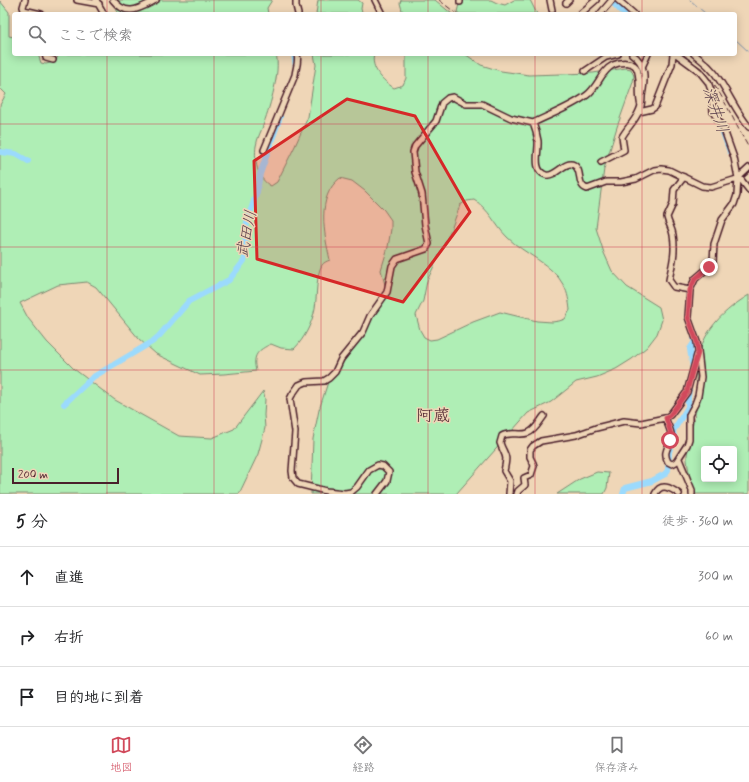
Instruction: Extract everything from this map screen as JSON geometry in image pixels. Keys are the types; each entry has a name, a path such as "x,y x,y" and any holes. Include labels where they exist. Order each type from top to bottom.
{"street":[{"path":"25,0 23,7 24,10 32,12"},
{"path":"77,0 97,2 103,12"},
{"path":"113,0 124,9 131,11 156,0"},
{"path":"296,0 298,12"},
{"path":"374,0 381,12"},
{"path":"550,0 552,10"},
{"path":"582,12 596,0"},
{"path":"602,12 612,0"},
{"path":"618,0 632,12"},
{"path":"625,12 628,9"},
{"path":"46,56 46,58 53,60"},
{"path":"264,150 295,75 299,62 298,56"},
{"path":"585,71 606,57 610,56"},
{"path":"601,162 624,150 622,137 640,109 644,74 638,58 635,56"},
{"path":"642,67 647,56"},
{"path":"640,109 652,109 655,107 674,56"},
{"path":"666,418 671,434 665,454 668,462 672,464 679,459 689,439 688,415 695,404 701,377 697,342 688,317 690,290 695,279 713,262 714,244 722,220 738,196 734,158 723,127 713,112 712,93 708,82 699,71 676,56"},
{"path":"696,56 713,71 734,106 749,126"},
{"path":"377,494 387,481 389,472 387,468 378,465 369,470 351,492 345,493 326,491 300,485 295,482 292,471 295,432 290,404 292,395 299,385 306,382 324,381 335,372 345,354 363,332 370,316 386,292 392,266 397,259 426,250 429,244 425,225 422,194 415,172 412,152 415,146 436,121 444,101 453,97 466,104 482,104 511,118 533,123 578,101 588,94 608,69 614,65 629,62 635,66 639,72 640,109"},
{"path":"533,123 538,141 537,164 539,170 544,174 549,175 554,174 569,164 572,164 576,166 580,184 583,188 587,189 606,182 621,182 636,179 654,170 661,169 669,170 706,187 737,179 749,168"},
{"path":"684,177 674,190 673,204 667,217 673,233 674,241 674,261 669,280 674,287 690,290"},
{"path":"737,179 749,190"},
{"path":"517,494 518,490 525,486 524,478 532,473 533,462 529,453 533,446 537,443 549,439 576,435 624,421 641,423 666,418 670,415 687,392 698,353"},
{"path":"509,494 510,482 504,471 506,454 500,443 502,436 508,433 528,433 532,431 544,416"},
{"path":"679,459 692,490 692,494"},
{"path":"656,494 659,488 663,486 667,486 679,494"}],"highlighted area":[{"path":"347,99 415,116 470,212 403,302 257,259 254,161"}],"green space":[{"path":"110,0 272,0 267,8 268,12 118,12 116,9 117,7"},
{"path":"318,0 358,0 362,3 362,12 316,12"},
{"path":"401,0 435,0 450,12 402,12 400,3"},
{"path":"460,0 491,0 505,5 514,0 530,0 536,12 457,12"},
{"path":"0,1 9,12 9,36 12,37 12,56 39,56 41,63 46,64 54,62 58,56 276,56 277,70 272,98 257,140 255,151 256,163 262,179 271,186 277,182 308,117 316,65 314,56 374,56 374,64 378,74 394,88 403,85 406,78 406,56 468,56 481,65 501,71 529,75 593,73 626,68 631,69 634,76 633,82 604,169 596,228 604,253 612,271 627,287 659,307 662,320 657,334 647,347 632,359 616,369 597,377 576,382 551,402 528,413 456,494 311,494 313,439 319,410 329,379 365,335 374,314 388,296 381,270 388,247 391,220 384,210 365,191 352,181 340,178 332,186 327,195 324,227 330,260 326,261 320,269 315,308 310,325 302,340 294,349 281,348 271,344 259,351 255,361 256,371 200,375 156,354 139,339 96,287 87,282 58,285 20,303 28,318 47,342 74,369 115,400 179,436 212,438 234,429 263,391 265,399 265,428 258,454 239,494 0,494 0,105 6,94 0,88","holes":["474,200 484,208 507,237 553,271 559,278 564,286 570,310 565,319 552,322 537,321 500,312 473,322 437,339 430,340 424,337 420,330 416,315 423,301 427,281 452,227 460,205 467,201"]},
{"path":"749,295 749,494 689,494 691,485 687,455 698,397 696,376 697,362 705,338 711,328 728,310"},
{"path":"597,472 609,473 607,488 604,494 557,494 580,479"}],"waterway":[{"name":"深井川","path":"610,0 622,12"},
{"path":"690,0 704,12"},
{"path":"737,41 749,52"},
{"name":"武田川","path":"294,56 296,67"},
{"name":"武田川","path":"64,404 93,377 152,342 189,301 229,280 244,261 246,254 245,235 247,222 257,192 260,174 280,117"},
{"name":"深井川","path":"721,127 730,152"},
{"path":"0,152 16,154 28,161"},
{"name":"深井川","path":"693,369 690,349 694,343 695,333"},
{"name":"深井川","path":"623,494 625,488 652,481 665,474 668,470 669,452 674,437 673,431 688,407 689,388"}],"railway":[{"path":"439,0 454,12"},
{"path":"685,56 705,74 722,96 749,148"}],"district":[{"name":"阿蔵","path":"433,416"}],"route":[{"path":"670,440 671,434 666,423 666,418 670,415 687,392 698,353 697,342 688,317 690,290 695,279 709,267"}]}
